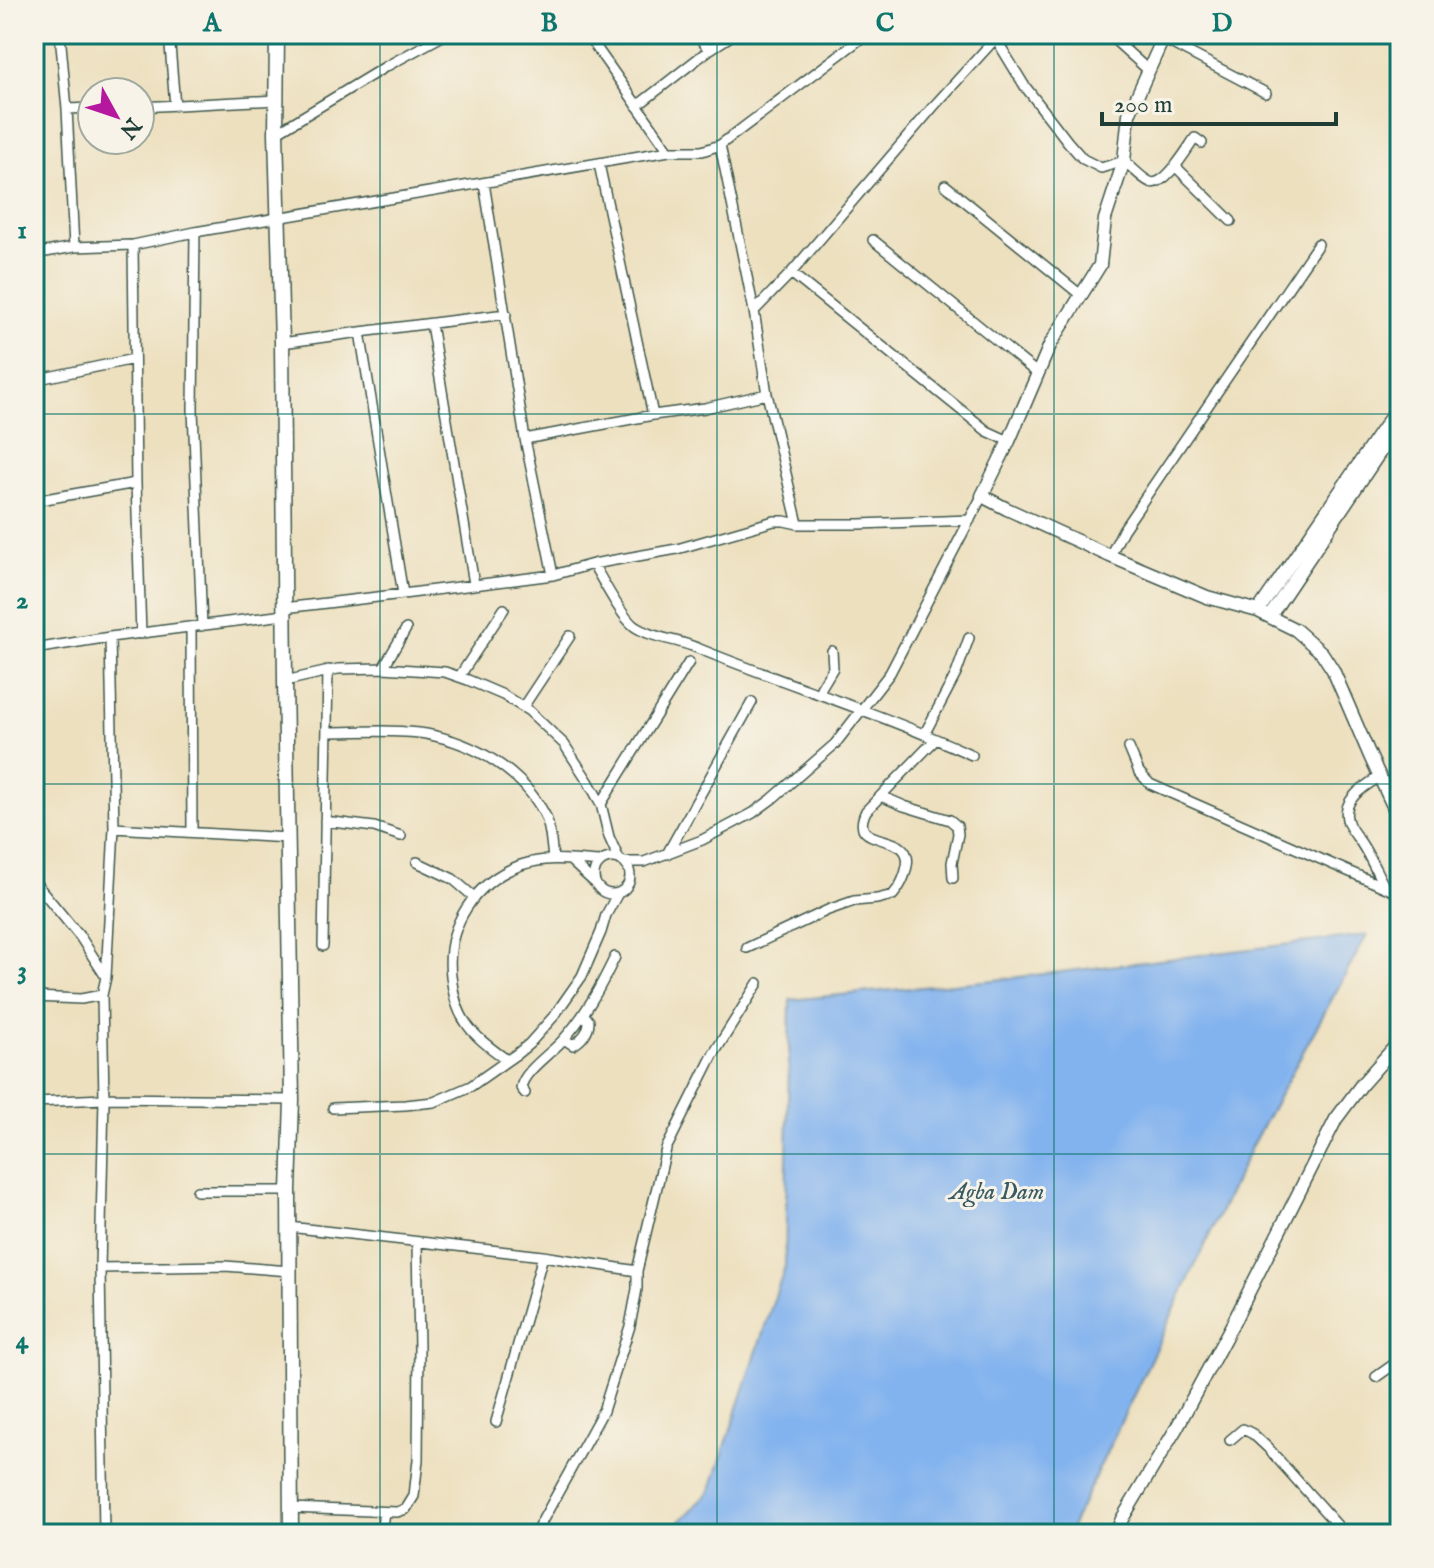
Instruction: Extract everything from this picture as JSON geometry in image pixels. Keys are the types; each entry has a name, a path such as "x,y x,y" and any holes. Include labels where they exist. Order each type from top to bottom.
{"main road":[{"path":"277,34 292,1100 289,1191 291,1534"}],"street":[{"path":"60,34 74,247"},
{"path":"169,34 175,106"},
{"path":"276,133 446,34"},
{"path":"587,34 669,151"},
{"path":"697,34 709,50"},
{"path":"637,106 734,34"},
{"path":"34,254 74,247 133,245 669,151 702,151 720,145 867,34"},
{"path":"1108,34 1148,70"},
{"path":"1395,34 1400,38"},
{"path":"754,311 791,273 995,36 1024,85 1083,159 1101,168 1124,161"},
{"path":"507,1060 487,1046 466,1022 453,994 451,943 462,912 500,875 519,866 553,858 572,862 601,861 610,857 644,862 702,840 753,813 835,744 890,673 982,496 1055,338 1100,265 1105,219 1124,161 1129,114 1164,36 1266,93"},
{"path":"156,107 277,100"},
{"path":"67,109 76,109"},
{"path":"1124,161 1151,182 1158,183 1166,178 1195,138 1202,143"},
{"path":"720,145 754,311 767,394 798,524"},
{"path":"599,164 653,415"},
{"path":"1175,166 1231,221"},
{"path":"484,183 525,439 553,575"},
{"path":"945,185 1082,296"},
{"path":"192,832 196,627 193,410 195,232"},
{"path":"873,240 1037,373"},
{"path":"1110,556 1123,530 1318,244"},
{"path":"133,245 141,634"},
{"path":"791,273 987,431 1009,441"},
{"path":"282,343 506,314"},
{"path":"431,324 474,584"},
{"path":"360,332 403,594"},
{"path":"34,380 134,359"},
{"path":"525,439 705,408 767,394"},
{"path":"1264,613 1400,404"},
{"path":"1264,613 1400,422"},
{"path":"34,501 136,483"},
{"path":"982,496 1110,556 1207,597 1264,613 1296,630 1322,653 1333,670 1400,821"},
{"path":"34,649 553,575 593,564 677,549 774,521 859,524 970,520"},
{"path":"593,564 628,621 637,628 685,642 925,733 972,755"},
{"path":"459,677 504,609"},
{"path":"383,668 406,629"},
{"path":"523,707 570,636"},
{"path":"104,1534 100,1268 104,1098 102,995 106,977 114,828 110,637"},
{"path":"925,733 956,674 969,638"},
{"path":"821,695 821,688 833,668 832,651"},
{"path":"601,804 689,662"},
{"path":"285,681 328,670 383,668 445,672 503,695 523,707 564,744 601,804 609,837 631,876"},
{"path":"323,946 328,670"},
{"path":"667,854 752,702"},
{"path":"327,732 422,734 445,738 506,768 527,788 546,817 553,858"},
{"path":"747,948 828,910 854,901 893,895 903,880 907,850 866,833 861,821 866,811 936,739"},
{"path":"1129,748 1139,772 1150,784 1400,894"},
{"path":"1379,777 1354,796 1347,807 1346,816 1384,886"},
{"path":"881,796 950,820 957,826 953,878"},
{"path":"325,821 374,827 401,836"},
{"path":"114,828 288,838"},
{"path":"594,882 595,869 609,837"},
{"path":"417,862 453,879 474,897"},
{"path":"572,862 602,891 610,894 626,888 631,876 644,862"},
{"path":"34,882 81,938 106,977"},
{"path":"602,891 606,915"},
{"path":"333,1108 434,1102 471,1086 529,1044 554,1016 582,976 618,893"},
{"path":"525,1093 521,1088 524,1077 584,1015 615,957"},
{"path":"535,1534 603,1411 630,1326 637,1271 666,1149 713,1055 758,983"},
{"path":"34,997 81,999 102,995"},
{"path":"564,1039 573,1045 581,1040 589,1025 584,1015"},
{"path":"554,1016 572,1028"},
{"path":"1116,1534 1233,1323 1336,1119 1345,1104 1398,1048"},
{"path":"34,1102 104,1098 292,1100"},
{"path":"197,1191 289,1191"},
{"path":"289,1227 543,1256 637,1271"},
{"path":"290,1508 397,1512 406,1509 414,1496 418,1460 417,1243"},
{"path":"496,1422 543,1256"},
{"path":"100,1268 225,1266 290,1271"},
{"path":"1376,1377 1400,1360"},
{"path":"1230,1440 1243,1429 1253,1434 1288,1468 1345,1534"},
{"path":"381,1534 384,1512"}],"water":[{"name":"Agba Dam","path":"1367,935 1252,1145 1068,1534 667,1534 710,1492 785,1266 790,1000 994,980"}]}
